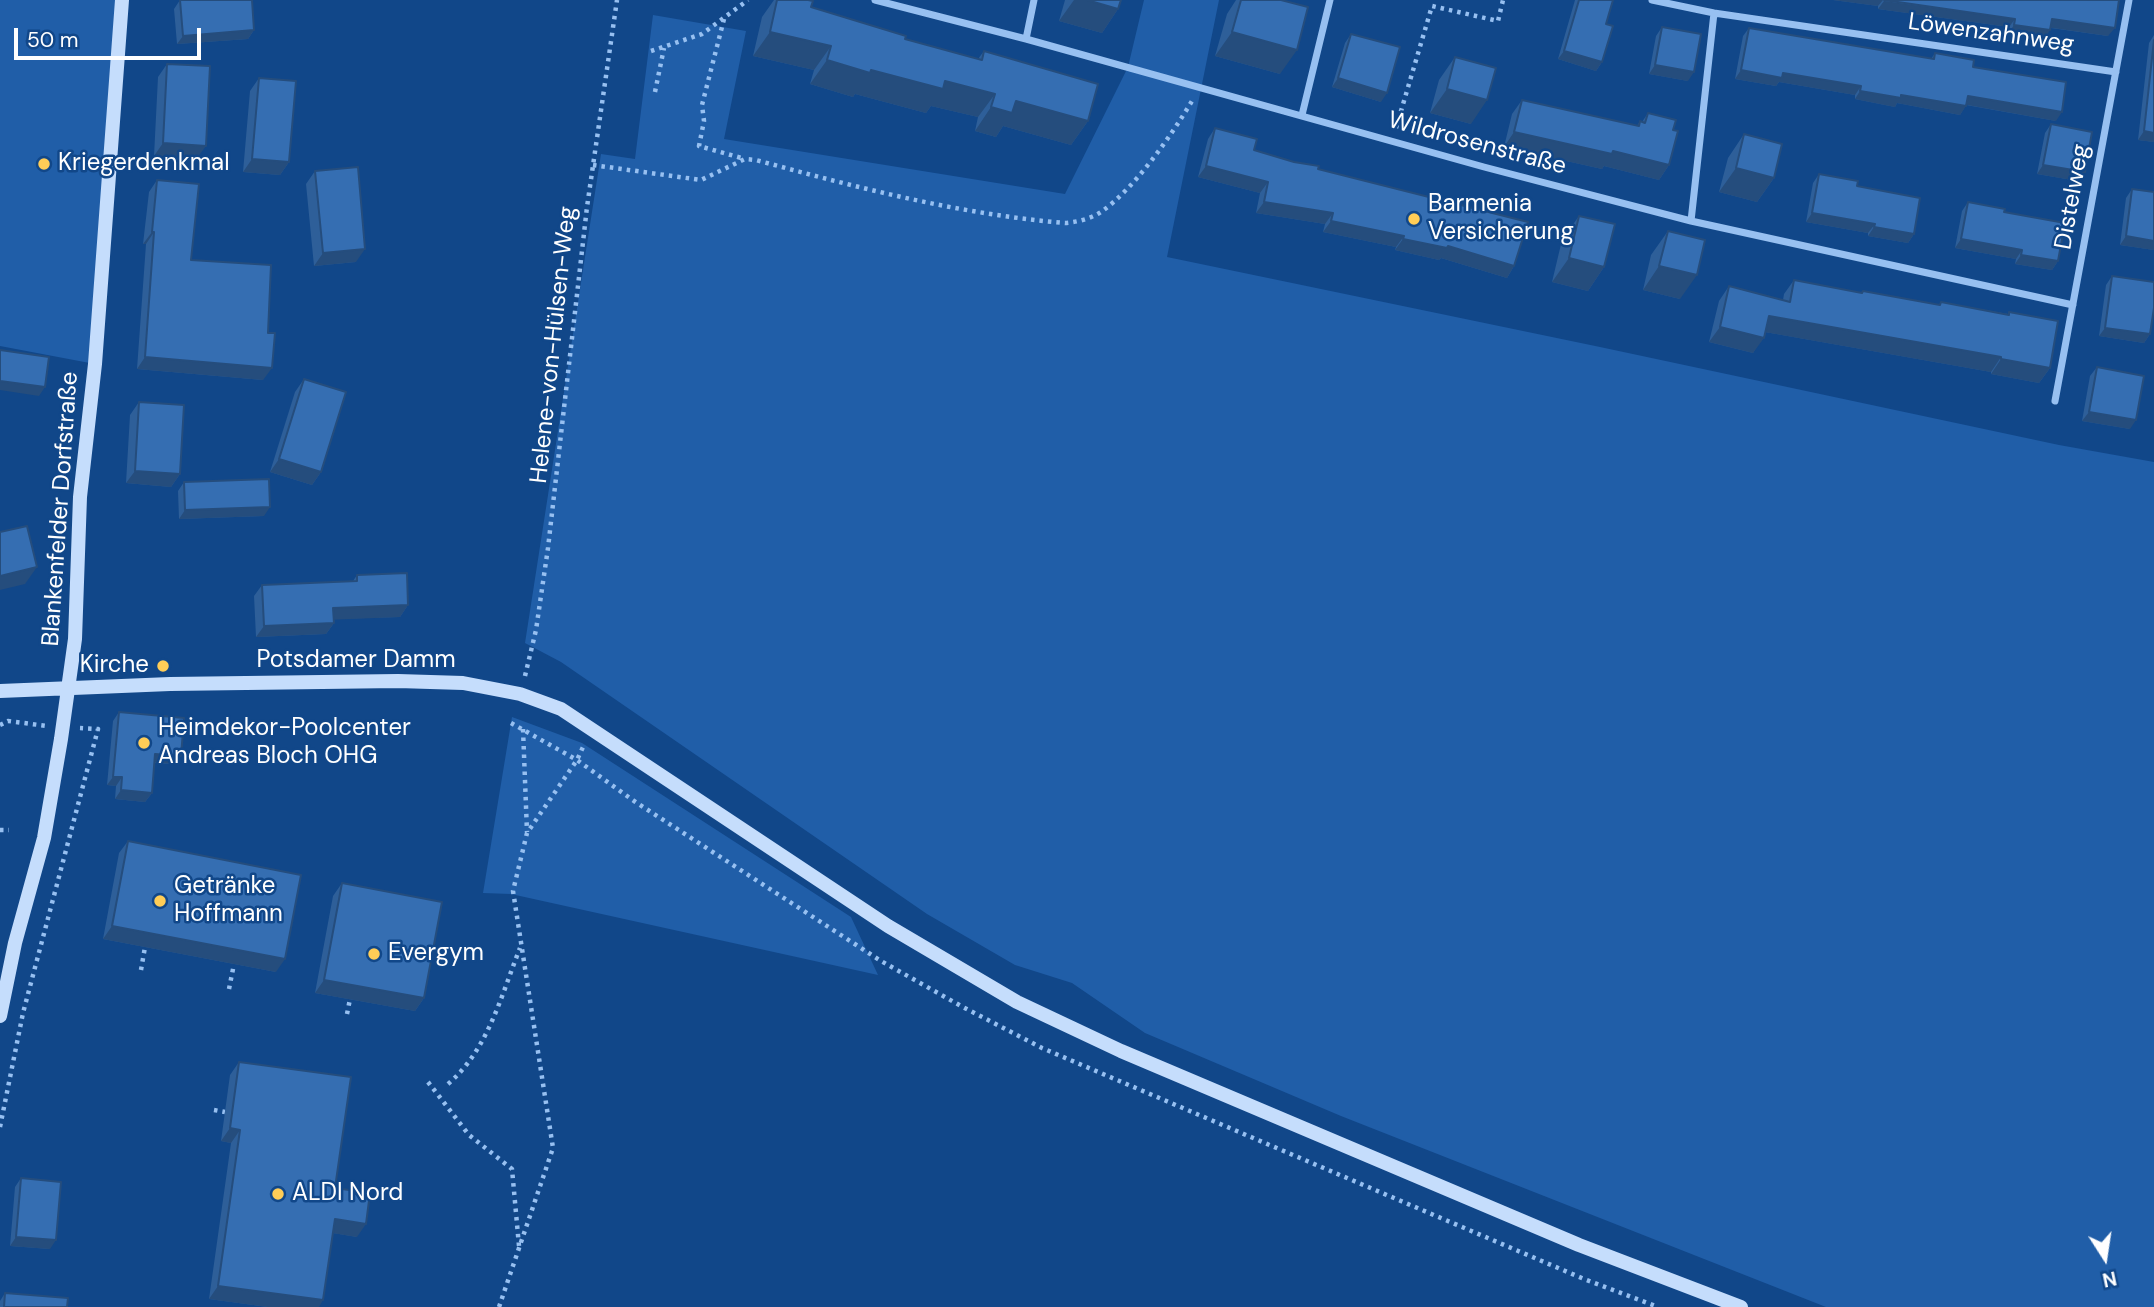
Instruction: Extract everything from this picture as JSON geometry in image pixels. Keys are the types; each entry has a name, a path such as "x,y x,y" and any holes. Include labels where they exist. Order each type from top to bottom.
{"main road":[{"name":"Blankenfelder Dorfstraße","path":"0,1016 15,943 44,838 75,639 80,497 95,364 122,0"},
{"name":"Potsdamer Damm","path":"0,691 170,684 398,681 463,683 520,694 561,709 878,920 1017,1002 1121,1051 1579,1245 1741,1307"}],"street":[{"name":"Wildrosenstraße","path":"875,0 1691,221 2073,305"},
{"path":"1026,39 1034,0"},
{"path":"1302,115 1330,0"},
{"name":"Löwenzahnweg","path":"1652,0 1714,13 2116,72"},
{"name":"Distelweg","path":"2055,401 2129,0"},
{"path":"1691,221 1714,13"}],"path":[{"name":"Helene-von-Hülsen-Weg","path":"520,694 537,630 593,164 617,0"},
{"path":"651,51 702,34 748,0"},
{"path":"1392,140 1432,6 1498,20 1503,0"},
{"path":"724,19 702,105 704,121 699,146 871,191 960,211 1065,223 1080,221 1101,212 1169,140 1200,88"},
{"path":"654,92 664,47"},
{"path":"593,164 701,180 745,159"},
{"path":"0,725 8,721 63,727"},
{"path":"0,1127 23,1013 98,729"},
{"path":"499,1307 553,1148 513,891 527,833 523,729"},
{"path":"527,833 577,760 591,729"},
{"path":"0,830 9,830"},
{"path":"448,1084 481,1046 521,946"},
{"path":"141,971 145,947"},
{"path":"229,989 234,964"},
{"path":"347,1014 350,999"},
{"path":"428,1082 470,1135 512,1169 520,1250"},
{"path":"214,1110 225,1112"}],"shaded area":[{"path":"0,0 122,0 95,364 0,346"},
{"path":"1144,0 1219,0 1167,257 2059,445 2154,462 2154,1307 1826,1307 1341,1116 1145,1033 1072,983 1015,965 927,914 561,662 525,643 601,154 635,159 653,15 746,31 724,139 1065,194 1128,67"},
{"path":"512,717 582,743 851,917 878,975 511,894 483,893"}],"building":[{"path":"180,0 252,0 254,30 183,36"},
{"path":"777,0 813,1 811,7 906,36 905,39 982,60 984,51 1098,84 1088,121 1016,101 1012,113 991,107 995,94 945,81 943,89 871,70 870,73 827,60 831,46 770,32"},
{"path":"1087,0 1121,0 1118,9"},
{"path":"1241,0 1281,0 1308,7 1297,50 1232,32"},
{"path":"1579,0 1613,0 1606,24 1613,26 1602,62 1564,51"},
{"path":"1884,0 2119,0 2115,28 2052,19 2050,30 2014,25 2015,19"},
{"path":"1662,27 1701,34 1694,72 1655,65"},
{"path":"1749,28 1934,59 1935,53 1974,60 1973,67 2066,82 2062,112 1968,96 1966,106 1901,95 1901,98 1860,91 1861,86 1783,73 1782,78 1741,70"},
{"path":"1351,34 1400,47 1387,93 1338,78"},
{"path":"2154,40 2154,133 2144,131"},
{"path":"1455,57 1496,68 1487,100 1447,89"},
{"path":"167,64 210,66 206,146 163,143"},
{"path":"259,78 296,81 289,162 252,159"},
{"path":"1522,100 1639,126 1640,121 1645,123 1648,113 1676,120 1673,130 1678,131 1669,165 1514,132"},
{"path":"2051,124 2092,132 2085,172 2043,165"},
{"path":"1215,128 1257,139 1254,150 1319,166 1318,169 1528,222 1514,266 1448,246 1447,248 1403,239 1404,236 1331,221 1333,213 1264,202 1268,182 1206,166"},
{"path":"1744,134 1782,144 1774,178 1736,168"},
{"path":"358,167 365,249 323,253 315,171"},
{"path":"1819,174 1858,181 1857,186 1920,198 1914,234 1812,213"},
{"path":"157,180 199,184 191,260 271,265 268,333 275,333 272,368 145,357"},
{"path":"2132,189 2154,192 2154,241 2126,236"},
{"path":"1968,202 2005,209 2004,212 2065,223 2058,261 2021,255 2022,250 1961,239"},
{"path":"1579,216 1615,224 1604,267 1569,258"},
{"path":"1668,231 1705,240 1697,275 1659,266"},
{"path":"2112,276 2154,282 2150,334 2105,328"},
{"path":"1794,280 1862,293 1863,291 1940,305 1941,302 2058,321 2050,368 1769,316 1764,338 1720,327 1729,286 1790,302"},
{"path":"0,350 49,357 45,387 0,381"},
{"path":"2097,367 2144,376 2136,420 2089,412"},
{"path":"304,379 346,392 321,472 279,459"},
{"path":"139,402 184,405 180,474 135,471"},
{"path":"269,479 270,507 185,510 184,482"},
{"path":"27,526 37,567 0,576 0,532"},
{"path":"407,573 408,605 333,608 334,623 264,626 262,585 357,581 357,575"},
{"path":"119,712 184,718 181,756 155,754 152,793 121,790 122,777 113,777"},
{"path":"128,841 301,875 285,959 112,926"},
{"path":"342,883 442,902 424,998 324,980"},
{"path":"239,1062 351,1077 335,1188 370,1193 366,1224 335,1219 323,1300 218,1286 240,1130 230,1128"},
{"path":"21,1178 61,1182 56,1240 16,1237"},
{"path":"5,1293 68,1298 67,1307 4,1307"}],"place":[{"name":"Kriegerdenkmal","path":"44,164"},
{"name":"Barmenia Versicherung","path":"1414,219"},
{"name":"Kirche","path":"163,666"},
{"name":"Heimdekor-Poolcenter Andreas Bloch OHG","path":"144,743"},
{"name":"Getränke Hoffmann","path":"160,901"},
{"name":"Evergym","path":"374,954"},
{"name":"ALDI Nord","path":"278,1194"}]}
